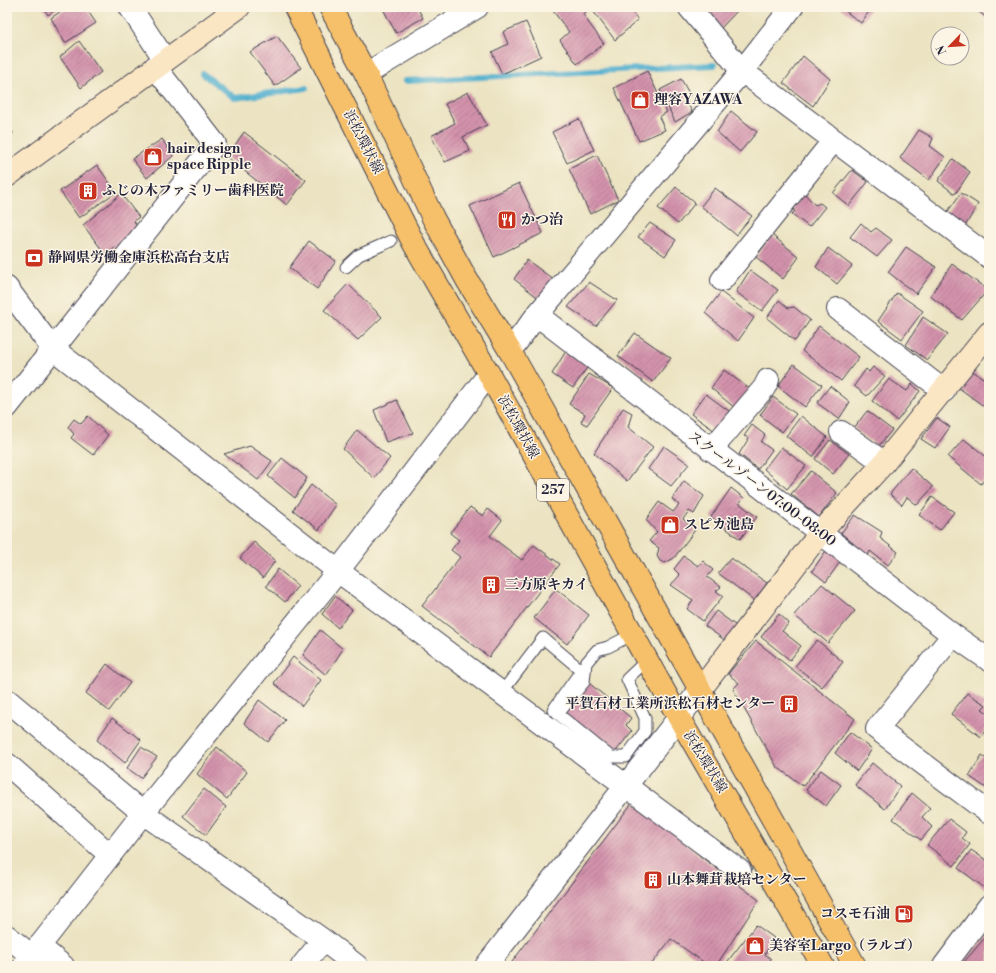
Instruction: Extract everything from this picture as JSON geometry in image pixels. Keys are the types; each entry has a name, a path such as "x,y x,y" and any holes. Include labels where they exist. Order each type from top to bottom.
{"highway":[{"name":"浜松環状線","path":"295,7 414,244 489,374 679,718 823,966"},
{"name":"257","path":"330,7 366,74 434,218 467,280 510,351 701,689 855,966"}],"street":[{"path":"7,407 52,348 215,144 160,64 130,7"},
{"path":"7,176 239,7"},
{"path":"366,74 477,7"},
{"path":"689,7 742,71 989,258"},
{"path":"510,351 537,315 742,71 792,7"},
{"path":"722,280 834,140"},
{"path":"7,288 52,348 338,571 740,871"},
{"path":"838,309 944,390"},
{"name":"スクールゾーン07:00-08:00","path":"537,315 953,635 989,660"},
{"path":"486,966 679,718 820,532 884,463 989,333"},
{"path":"32,956 110,855 338,571 489,374"},
{"path":"711,450 764,388 768,380"},
{"path":"841,432 884,463"},
{"path":"953,635 877,729 989,813"},
{"path":"9,706 144,813 323,940 357,966"},
{"path":"7,764 110,855"},
{"path":"944,966 989,906"},
{"path":"7,936 32,956 64,966"},
{"path":"302,966 323,940"}],"lane":[{"path":"346,266 359,255 391,241"},
{"path":"544,724 597,650 608,647 633,634"},
{"path":"502,692 543,638 584,667"},
{"path":"584,667 584,682 558,714 611,757 619,757 626,756 645,731 645,718 627,679 647,660"}],"building":[{"path":"43,7 60,7 48,15"},
{"path":"67,7 85,7 96,23 65,43 51,18"},
{"path":"382,7 417,7 423,18 396,33"},
{"path":"550,7 582,7 586,12 583,14 604,44 577,64 560,40 569,32"},
{"path":"590,7 628,7 638,20 615,40"},
{"path":"701,7 737,7 739,9 721,28"},
{"path":"840,7 872,7 861,23"},
{"path":"973,7 989,7 989,20"},
{"path":"526,22 541,56 502,74 492,52 508,44 503,32"},
{"path":"277,36 301,68 275,86 250,52"},
{"path":"79,41 101,72 81,88 60,57"},
{"path":"803,56 830,79 813,106 783,83"},
{"name":"理容YAZAWA","path":"647,71 667,112 659,117 665,130 639,141 614,88"},
{"path":"681,79 690,95 685,98 692,112 675,122 660,90"},
{"path":"468,92 487,125 463,137 470,151 445,162 431,136 455,123 445,104"},
{"path":"731,111 757,132 740,152 717,132"},
{"path":"579,119 594,150 567,163 552,132"},
{"path":"7,124 13,133 7,138"},
{"path":"919,130 933,138 930,146 945,157 929,180 900,158"},
{"path":"244,132 306,180 287,205 227,157"},
{"name":"hair design space Ripple","path":"162,139 173,156 147,178 132,159"},
{"path":"597,155 618,200 590,214 569,169"},
{"path":"953,159 970,172 955,194 938,181"},
{"name":"ふじの木ファミリー歯科医院","path":"97,165 116,192 79,218 60,191"},
{"path":"852,170 868,182 849,206 833,193"},
{"name":"かつ治","path":"519,183 543,233 494,257 470,206"},
{"path":"676,187 695,203 678,224 658,208"},
{"path":"715,188 752,216 736,235 701,206"},
{"path":"804,193 815,205 820,203 825,207 809,227 792,214 795,211 792,208"},
{"path":"961,193 978,204 964,228 946,214"},
{"path":"121,194 139,217 134,221 138,228 106,255 83,225"},
{"path":"650,223 676,240 665,256 638,237"},
{"path":"861,223 871,232 876,228 892,240 877,257 850,237"},
{"path":"772,235 799,257 783,279 756,257"},
{"path":"309,241 336,261 317,289 289,268"},
{"path":"906,247 936,267 916,294 888,272"},
{"path":"828,248 852,266 837,284 816,267"},
{"path":"527,260 554,280 541,300 514,279"},
{"path":"952,264 988,290 962,320 930,296"},
{"path":"750,270 778,290 762,311 736,292"},
{"path":"589,282 617,300 596,326 568,307"},
{"path":"348,284 382,317 358,340 324,310"},
{"path":"721,292 754,318 738,341 705,313"},
{"path":"897,293 923,311 902,339 878,321"},
{"path":"779,300 788,308 794,307 810,320 795,341 767,318"},
{"path":"923,317 948,334 927,360 906,345"},
{"path":"819,326 859,357 841,381 802,351"},
{"path":"635,333 671,358 653,382 618,356"},
{"path":"566,351 588,366 573,388 552,374"},
{"path":"794,364 822,385 805,407 778,386"},
{"path":"873,367 885,376 867,396 854,386 866,369 869,372"},
{"path":"724,370 751,390 736,409 711,388"},
{"path":"971,370 989,382 989,410 959,388"},
{"path":"589,374 613,388 587,425 581,422 585,414 569,404"},
{"path":"889,379 907,391 912,384 920,391 897,421 872,401"},
{"path":"830,386 850,402 839,419 817,403"},
{"path":"706,394 729,411 715,431 691,414"},
{"path":"773,397 796,414 782,432 760,415"},
{"path":"397,400 413,433 386,442 374,410"},
{"path":"623,408 632,413 628,427 653,447 627,481 594,453"},
{"path":"867,411 892,430 878,447 854,428"},
{"path":"88,416 108,435 93,455 71,438 74,434 68,427 74,419 81,424"},
{"path":"801,416 827,437 813,457 786,436"},
{"path":"937,418 950,427 935,448 921,439"},
{"path":"752,425 765,435 761,442 772,450 758,469 739,454 749,438 744,436"},
{"path":"357,430 390,458 374,478 343,449"},
{"path":"964,439 989,459 989,474 981,484 948,457"},
{"path":"830,440 849,454 833,474 815,459"},
{"path":"250,446 272,461 258,480 224,454"},
{"path":"664,446 689,464 671,486 648,469"},
{"path":"781,447 806,466 787,489 764,469"},
{"path":"282,458 307,478 295,498 268,476"},
{"path":"911,468 933,487 917,505 907,497 902,505 890,494"},
{"path":"811,471 837,493 819,517 791,494"},
{"name":"スピカ池島","path":"684,481 704,496 694,514 689,511 683,519 695,530 674,558 665,563 660,561 657,556 659,548 649,541 657,532 646,520 659,502 673,512 679,505 672,499"},
{"path":"311,485 336,505 319,530 293,510"},
{"path":"731,488 744,498 739,503 757,517 740,539 711,517"},
{"path":"932,497 954,512 940,530 919,515"},
{"name":"三方原キカイ","path":"470,507 483,516 488,509 502,520 490,536 522,560 534,545 560,564 489,657 422,606 460,557 451,550 459,540 450,533"},
{"path":"855,515 882,532 880,538 898,552 888,565 870,551 868,556 841,533"},
{"path":"254,542 275,561 263,578 240,558"},
{"path":"830,545 844,556 826,582 812,571"},
{"path":"684,556 698,566 703,561 713,570 707,577 721,587 716,591 723,596 703,621 687,609 693,600 671,585 680,575 674,569"},
{"path":"731,558 767,583 755,601 718,573"},
{"path":"278,569 298,586 285,602 266,586"},
{"path":"822,584 855,611 828,643 794,615"},
{"path":"556,589 589,615 567,644 534,618"},
{"path":"335,596 352,610 338,628 322,614"},
{"path":"716,611 739,628 730,644 705,626"},
{"path":"779,614 789,623 782,631 801,646 790,660 761,637"},
{"path":"320,630 343,649 326,675 303,655"},
{"path":"817,640 843,662 822,687 795,666"},
{"name":"平賀石材工業所浜松石材センター","path":"756,641 855,719 803,786 777,767 733,689 739,683 728,674"},
{"path":"293,657 321,680 302,706 274,683"},
{"path":"107,664 130,683 109,711 86,693"},
{"path":"589,683 631,718 626,725 632,731 613,755 563,713"},
{"path":"967,693 986,705 982,709 989,714 989,725 981,737 951,714"},
{"path":"259,700 285,720 268,742 244,723"},
{"path":"112,718 141,740 125,763 97,740"},
{"path":"850,732 872,749 857,771 835,753"},
{"path":"141,747 157,757 141,778 127,768"},
{"path":"217,747 247,772 227,799 197,774"},
{"path":"982,755 989,760 989,790 969,776"},
{"path":"872,763 900,786 885,809 855,785"},
{"path":"821,770 841,785 826,806 806,790"},
{"path":"204,789 226,807 206,835 183,816"},
{"path":"912,793 930,808 922,817 932,827 921,840 893,819"},
{"name":"山本舞茸栽培センター","path":"632,803 643,808 704,859 759,900 716,966 709,966 671,939 650,966 509,966"},
{"path":"949,819 966,832 962,838 970,844 954,866 927,845"},
{"path":"971,850 989,862 989,884 986,889 958,868"},
{"name":"美容室Largo（ラルゴ）","path":"756,925 774,938 765,954 771,959 766,966 724,966"},
{"path":"989,933 989,966 970,966 964,962"}],"waterway":[{"path":"405,81 714,65"},
{"path":"203,74 235,98 306,88"}],"place":[{"name":"理容YAZAWA","path":"640,100"},
{"name":"hair design space Ripple","path":"153,157"},
{"name":"ふじの木ファミリー歯科医院","path":"88,191"},
{"name":"かつ治","path":"507,220"},
{"name":"静岡県労働金庫浜松高台支店","path":"34,258"},
{"name":"スピカ池島","path":"670,525"},
{"name":"三方原キカイ","path":"491,585"},
{"name":"平賀石材工業所浜松石材センター","path":"789,704"},
{"name":"山本舞茸栽培センター","path":"653,880"},
{"name":"コスモ石油","path":"904,914"},
{"name":"美容室Largo（ラルゴ）","path":"755,946"}]}
